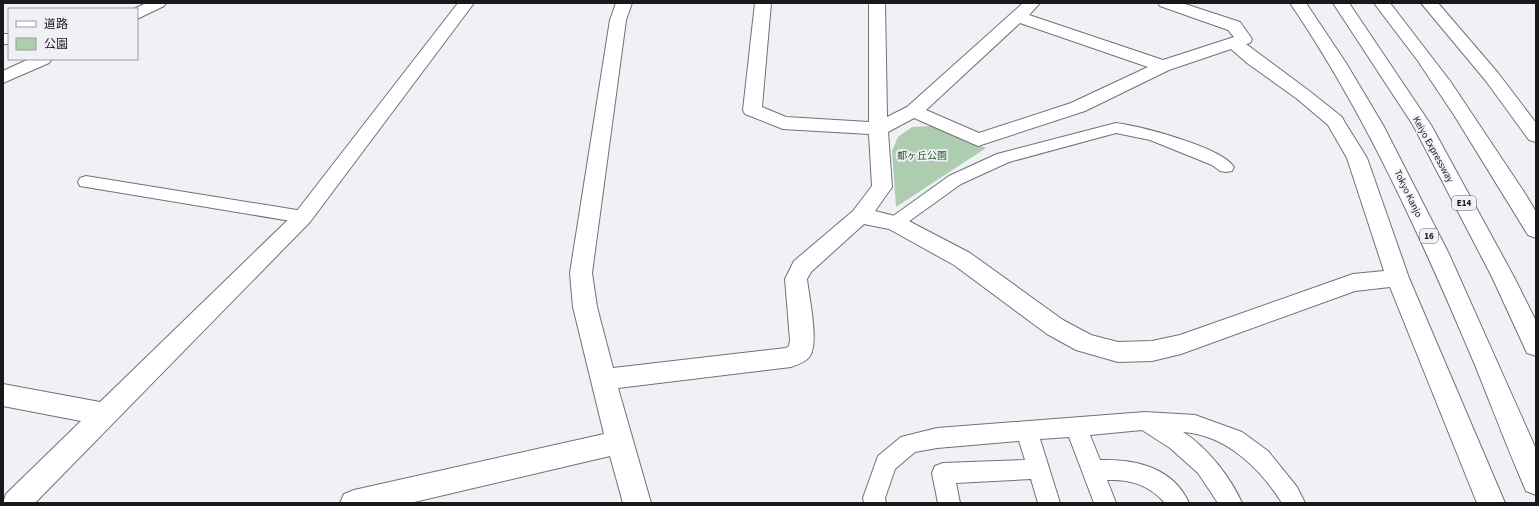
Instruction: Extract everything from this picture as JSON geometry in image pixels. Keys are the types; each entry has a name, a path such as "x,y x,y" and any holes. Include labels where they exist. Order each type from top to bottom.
{"main road":[{"path":"138,13 158,3"},
{"path":"16,503 303,217 466,3"},
{"path":"624,3 618,20 581,273 585,307 619,442 637,503"},
{"path":"764,3 752,110 782,123 878,129 914,111 1019,17 1032,3"},
{"path":"914,111 978,140 1078,106 1163,66 1244,39 1234,26 1170,3"},
{"name":"Tokyo Kanjo","path":"1298,3 1323,38 1364,107 1406,185 1498,389 1536,482"},
{"name":"Keiyo Expressway","path":"1341,3 1384,66 1422,126 1455,186 1536,346"},
{"path":"1382,3 1437,76 1489,153 1536,230"},
{"path":"1429,3 1492,77 1536,136"},
{"path":"604,379 791,357 800,351 802,340 796,279 802,267 860,216 882,187 878,129 879,4"},
{"path":"1019,17 1163,66"},
{"path":"1234,43 1335,121 1357,158 1398,278 1491,503"},
{"path":"3,78 41,60"},
{"path":"860,216 895,223 962,259 1055,327 1085,343 1118,352 1152,351 1181,344 1353,283 1398,278"},
{"path":"3,395 105,414"},
{"path":"354,503 619,442"}],"lane":[{"path":"895,223 955,180 1003,158 1116,128 1134,129 1155,134 1218,161 1226,167"},
{"path":"86,182 303,217"},
{"path":"1145,421 1178,441 1206,466 1231,503"},
{"path":"875,503 874,498 886,463 909,444 937,438 1145,421 1195,424 1234,439 1260,458 1290,494 1294,503"},
{"path":"1076,427 1105,503"},
{"path":"1027,431 1050,503"},
{"path":"949,503 943,473 1039,469"},
{"path":"1092,470 1128,470 1150,477 1172,492 1178,503"}],"green space":[{"name":"都ヶ丘公園","path":"931,126 986,148 896,207 892,151 898,137 912,127"}]}
